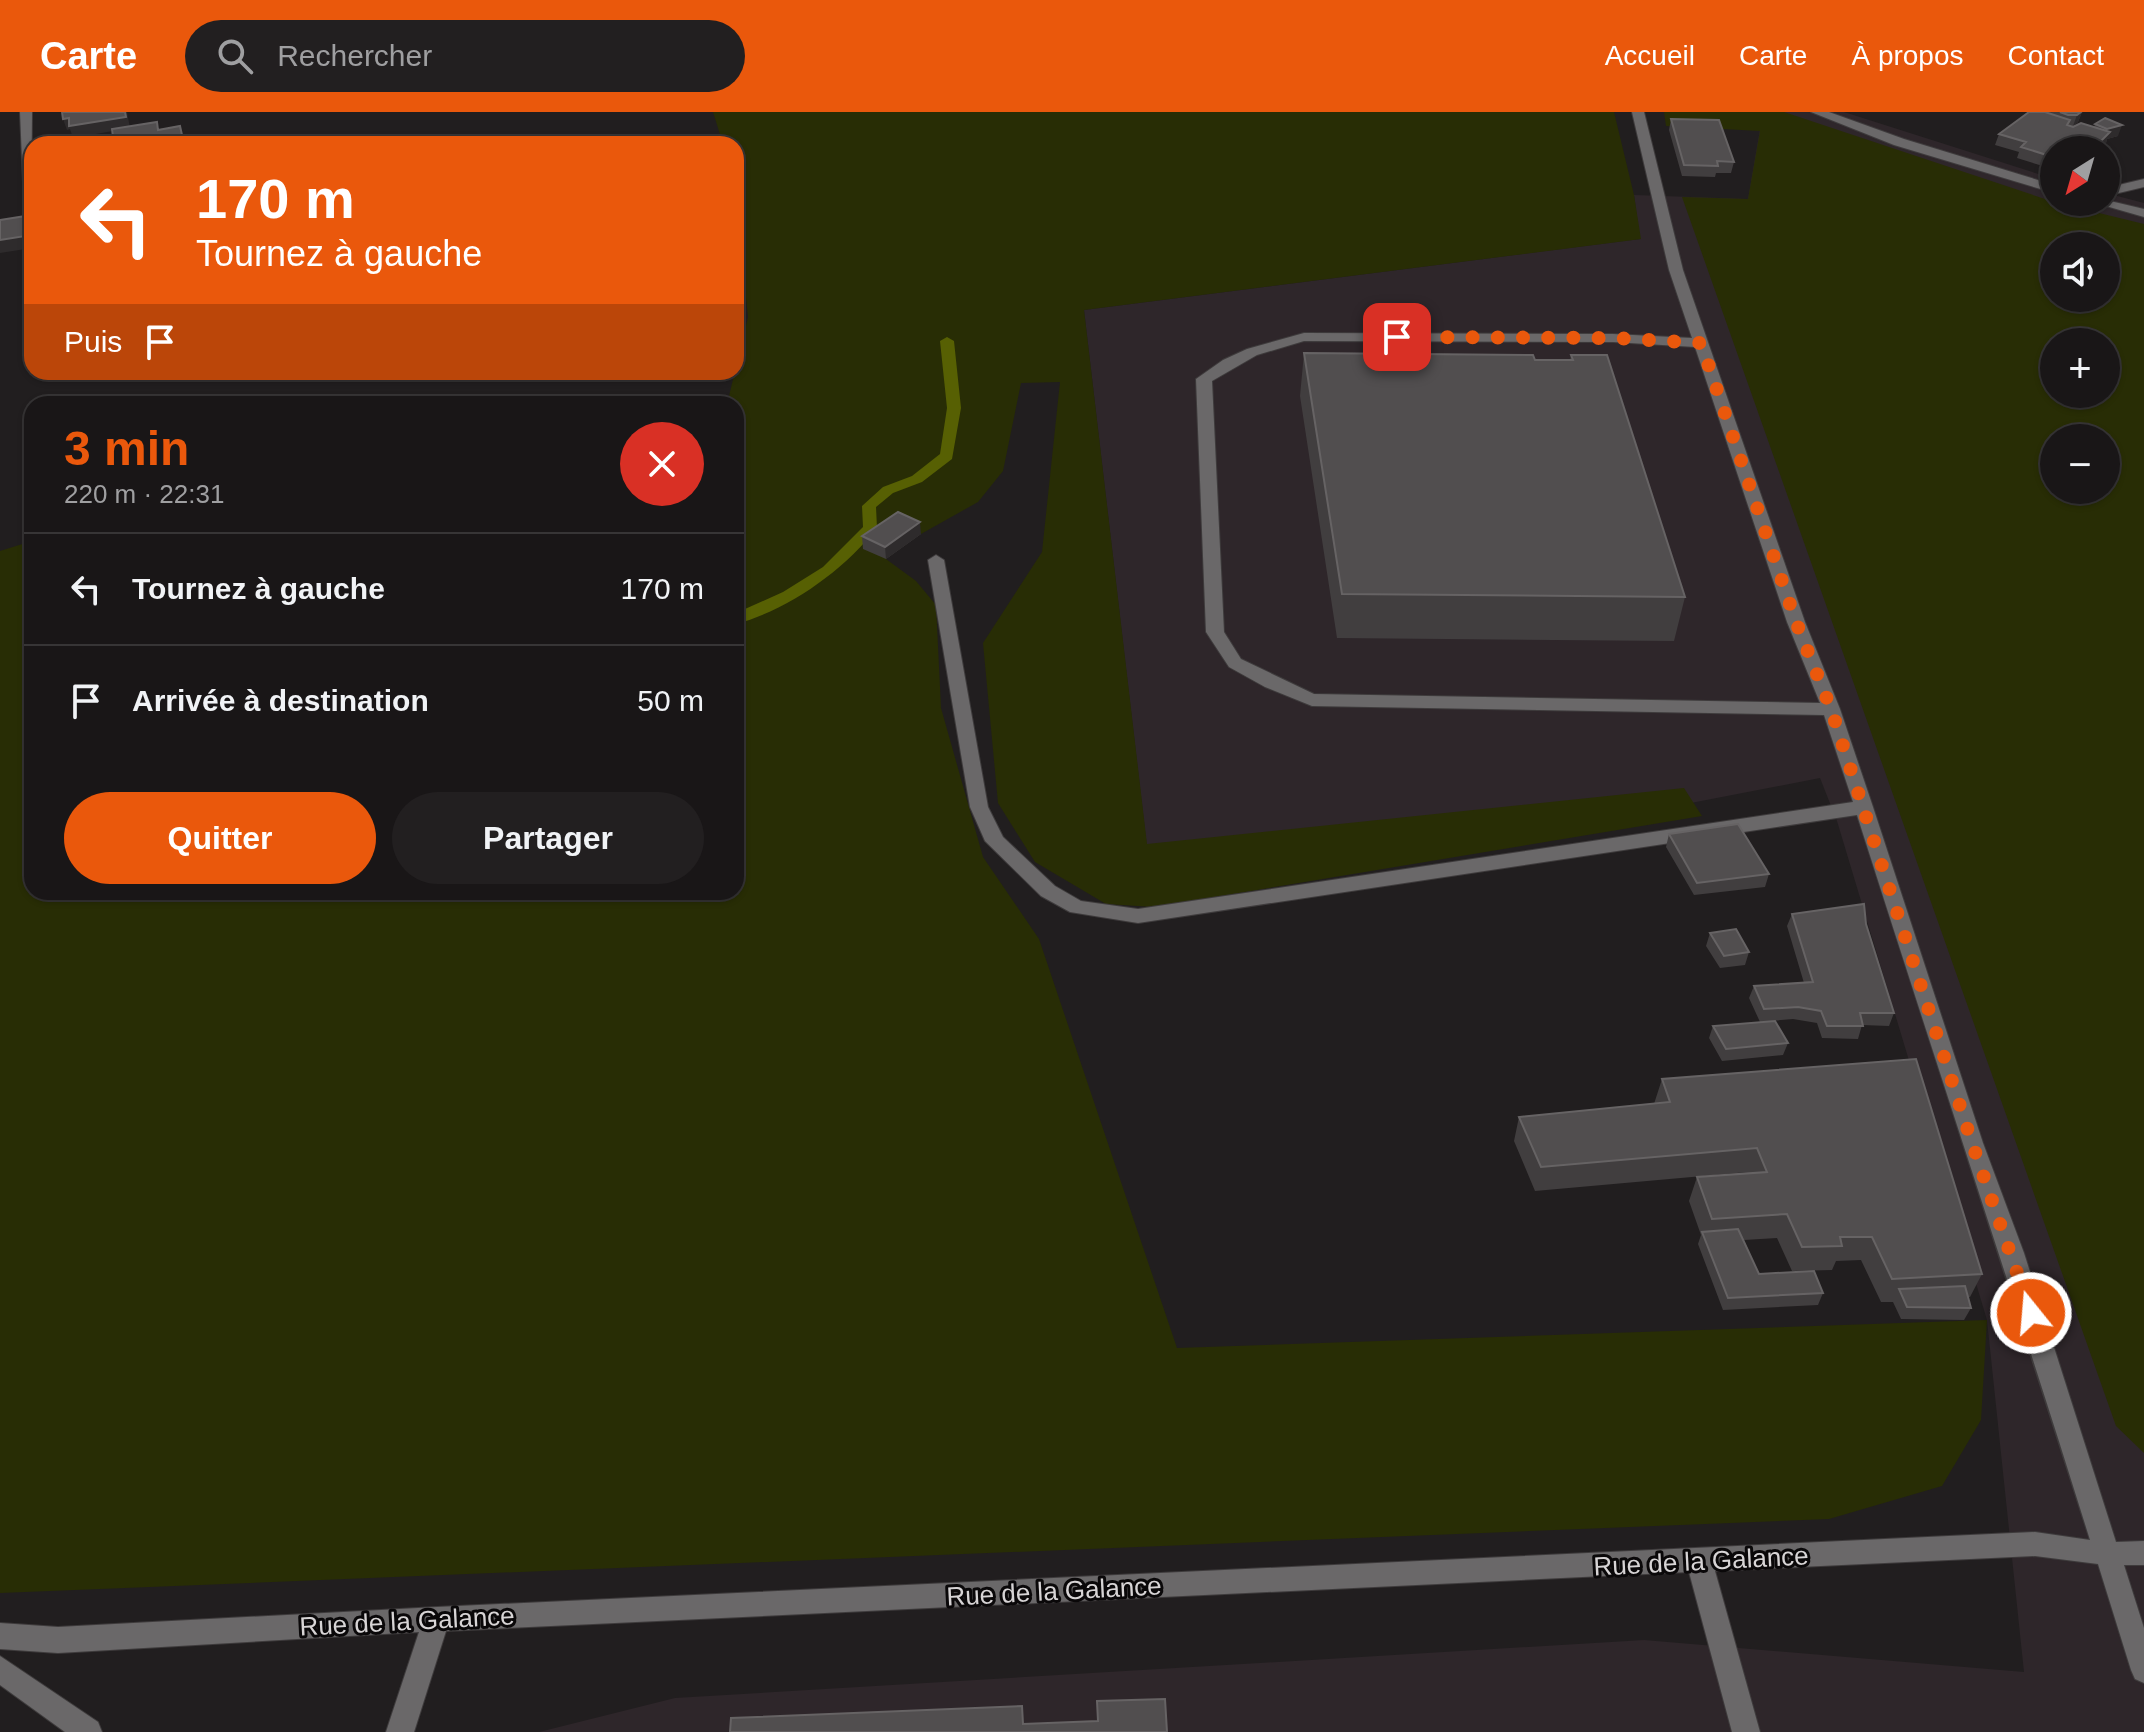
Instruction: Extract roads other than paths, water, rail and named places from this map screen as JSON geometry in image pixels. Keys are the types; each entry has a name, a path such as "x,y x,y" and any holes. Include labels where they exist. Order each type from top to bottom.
{"street":[{"path":"26,112 27,136"},
{"path":"1638,112 1676,270 1796,622 1831,709 1864,807 1972,1143 2012,1253 2144,1670"},
{"path":"1817,112 1899,142 2040,185"},
{"path":"2120,189 2144,183"},
{"path":"2120,207 2144,213"},
{"path":"1701,343 1613,338 1304,337 1258,347 1224,364 1204,379 1215,632 1235,663 1271,683 1312,700 1831,709"},
{"path":"936,560 979,807 995,841 1048,891 1077,907 1138,916 1864,807"},
{"name":"Rue de la Galance","path":"0,1636 58,1640 437,1619 2035,1544 2108,1554 2144,1553"},
{"path":"1699,1561 1746,1732"},
{"path":"400,1732 437,1619"},
{"path":"0,1669 88,1732"}],"waterway":[{"path":"744,615 788,595 828,570 870,528 869,506 888,490 917,479 947,456 954,408 947,341"}]}
